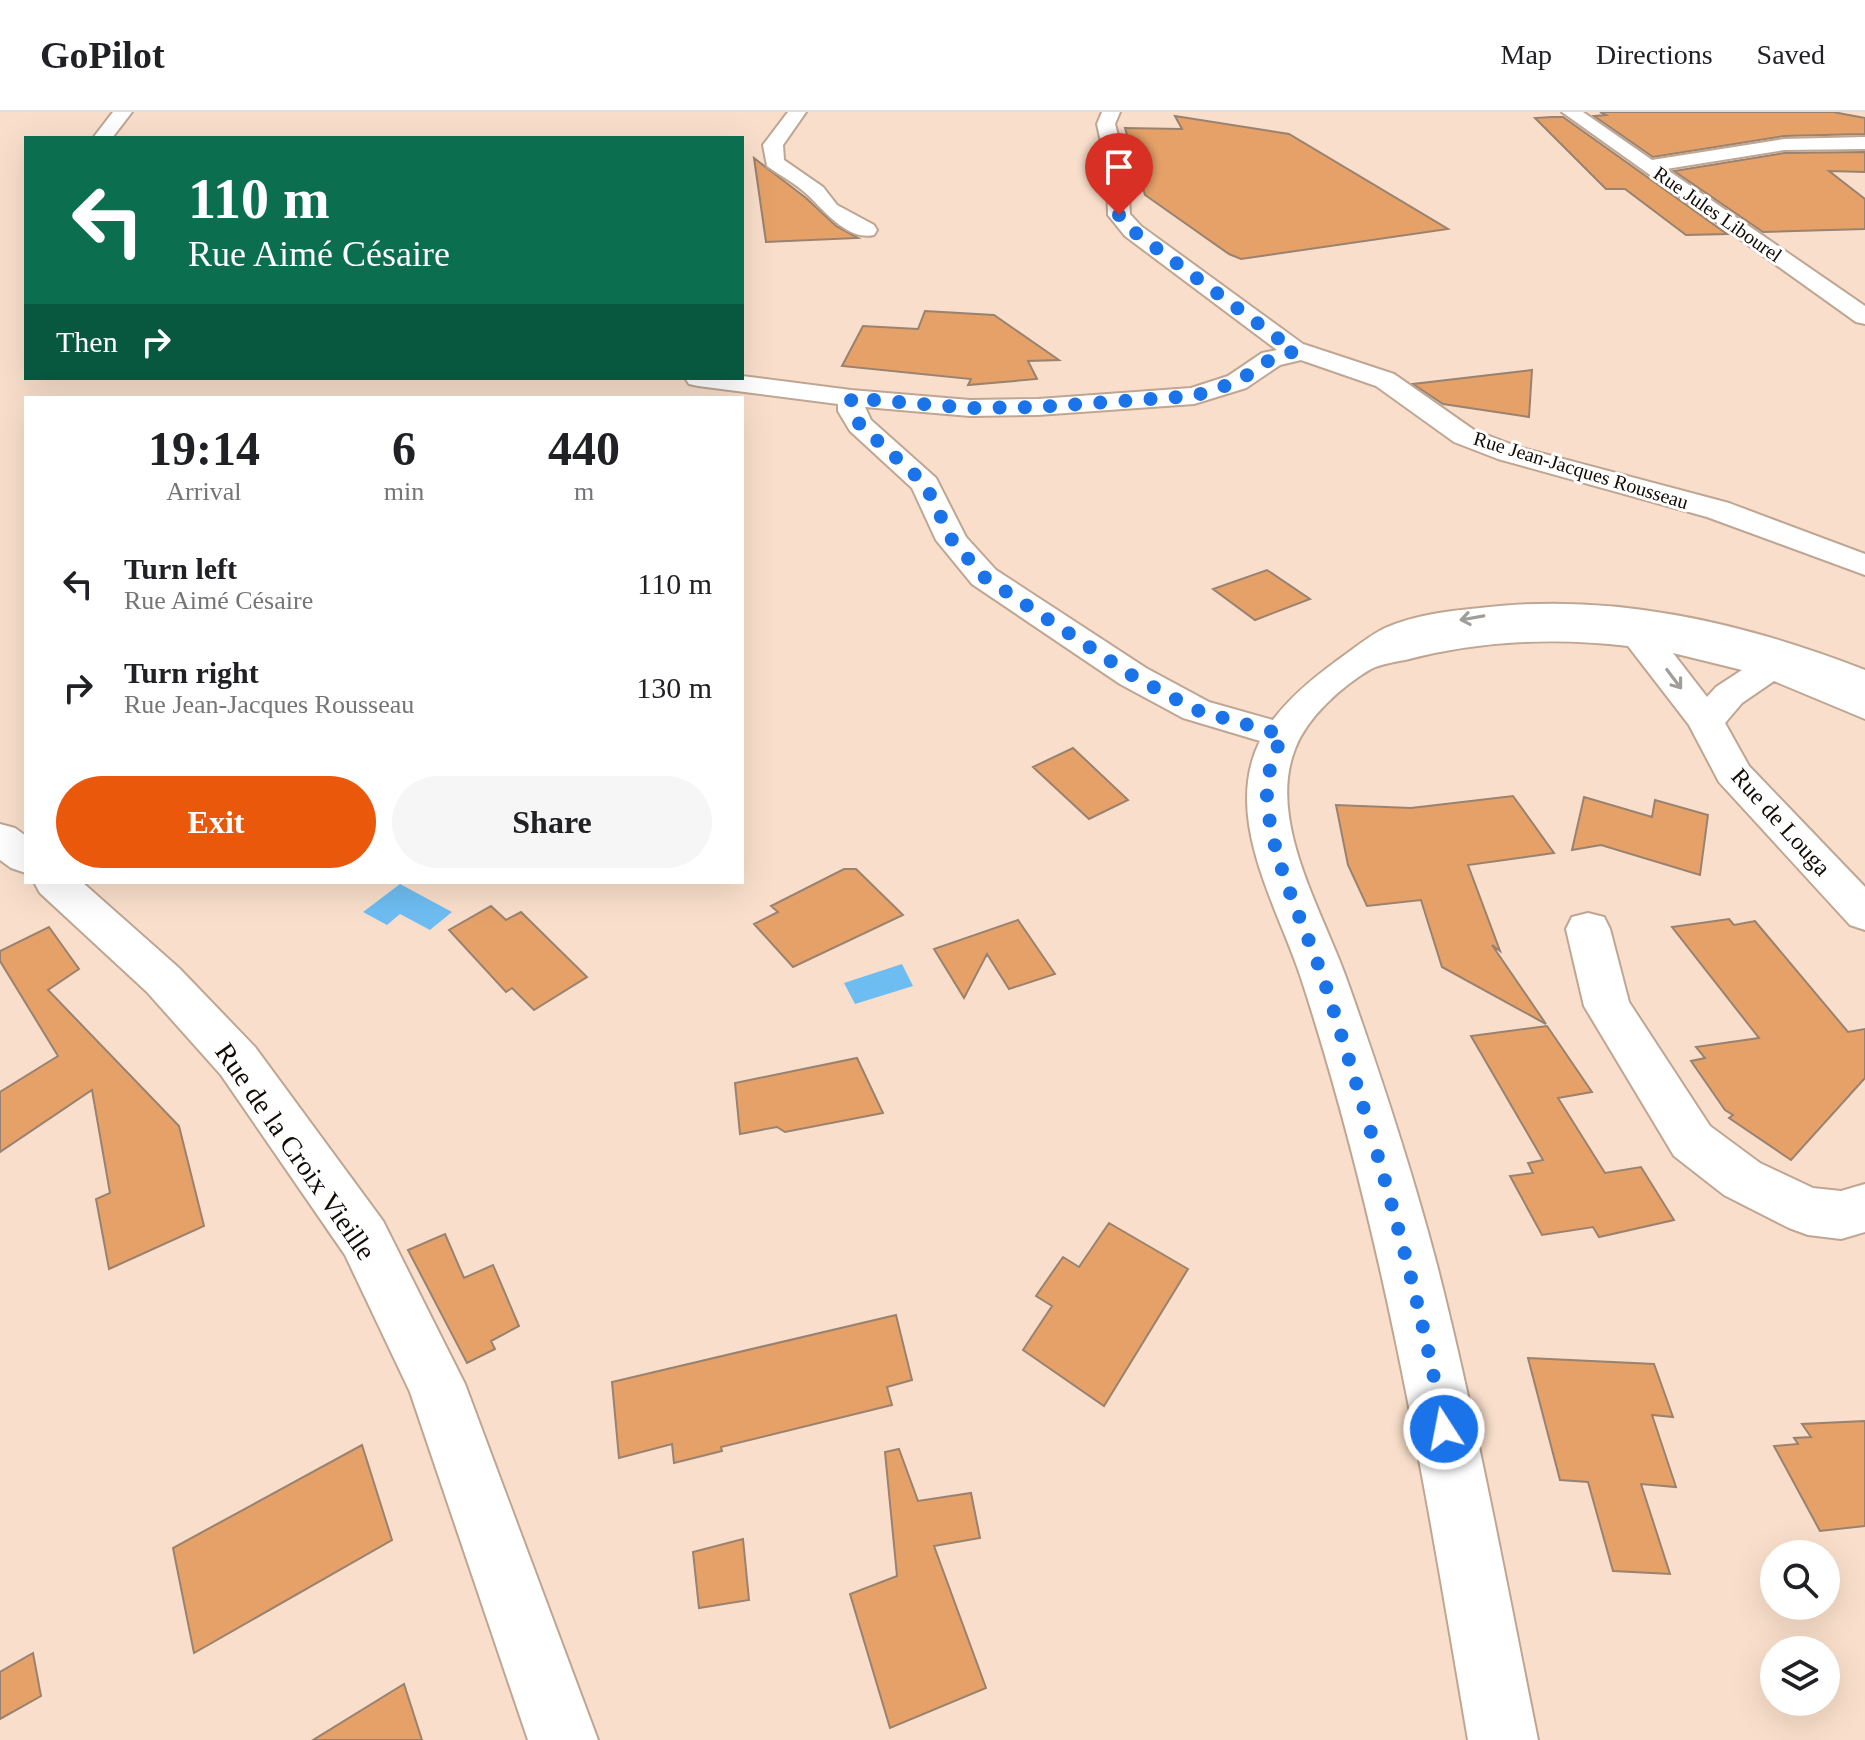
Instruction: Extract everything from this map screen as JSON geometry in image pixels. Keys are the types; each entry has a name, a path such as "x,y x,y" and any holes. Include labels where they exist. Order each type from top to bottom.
{"street":[{"path":"104,136 123,112"},
{"path":"797,112 773,145 774,162 816,191 830,209 866,230"},
{"path":"1111,112 1106,124 1114,149 1120,188 1119,215 1133,231 1295,351"},
{"name":"Rue Jules Libourel","path":"1571,112 1865,317"},
{"path":"1650,166 1774,144 1806,141 1865,143"},
{"path":"713,380 851,398 970,408 1038,407 1194,396 1237,382 1271,359 1295,351"},
{"name":"Rue Jean-Jacques Rousseau","path":"1295,351 1325,357 1385,380 1464,436 1508,453 1718,510 1865,565"},
{"path":"851,398 852,411 860,425 925,484 952,540 984,577 1133,676 1196,710 1283,735"},
{"path":"1503,1740 1427,1336 1391,1194 1322,975 1279,859 1267,799 1271,761 1305,701 1401,634 1509,612 1610,615 1695,628 1776,649 1865,683"},
{"path":"1361,660 1450,639 1500,633 1558,631 1639,637 1704,649 1770,667 1865,707"},
{"name":"Rue de Louga","path":"1639,637 1706,722 1733,773 1865,914"},
{"path":"1706,722 1729,695 1770,667"},
{"path":"0,838 24,856"},
{"name":"Rue de la Croix Vieille","path":"57,884 163,980 238,1061 364,1238 436,1384 563,1740"},
{"path":"1588,929 1607,1006 1692,1141 1742,1179 1808,1211 1841,1215 1865,1208"}],"water":[{"path":"400,884 452,912 430,930 400,914 387,925 363,912"},
{"path":"902,964 913,986 855,1004 844,983"}],"building":[{"path":"1600,112 1833,112 1865,118 1865,134 1784,136 1653,157 1594,116 1606,115"},
{"path":"1175,116 1289,134 1448,229 1241,259 1229,254 1145,195 1125,128 1182,129"},
{"path":"1563,117 1727,234 1686,235 1625,189 1606,189 1535,118"},
{"path":"1865,152 1865,172 1829,171 1865,199 1865,229 1763,232 1674,171 1784,153"},
{"path":"754,158 806,198 836,226 858,238 766,242"},
{"path":"925,311 994,315 1059,360 1028,361 1037,379 968,385 971,379 842,366 863,326 918,329"},
{"path":"1532,370 1529,417 1443,404 1413,384"},
{"path":"1267,570 1310,599 1255,620 1213,589"},
{"path":"1073,748 1128,800 1089,819 1033,767"},
{"path":"1513,796 1554,853 1468,865 1500,951 1492,945 1546,1024 1442,967 1421,900 1367,906 1348,865 1336,805 1411,808"},
{"path":"1584,797 1652,817 1655,800 1708,815 1700,875 1601,845 1572,850"},
{"path":"844,869 856,869 903,915 793,967 754,924 778,912 771,906"},
{"path":"491,906 506,920 521,912 587,977 534,1010 512,988 506,992 449,930"},
{"path":"1729,919 1734,925 1755,921 1848,1032 1865,1029 1865,1078 1791,1160 1729,1118 1733,1115 1725,1110 1691,1061 1705,1058 1696,1047 1759,1038 1672,927"},
{"path":"1018,920 1055,974 1009,989 987,954 964,998 934,949"},
{"path":"49,927 79,969 48,990 179,1126 204,1226 109,1269 96,1199 110,1193 92,1090 0,1152 0,1092 58,1056 0,961 0,951"},
{"path":"1547,1026 1592,1092 1558,1098 1605,1173 1641,1167 1674,1220 1599,1237 1593,1227 1542,1235 1510,1176 1533,1173 1528,1163 1543,1160 1471,1036"},
{"path":"857,1058 883,1113 785,1132 777,1127 740,1134 735,1083"},
{"path":"1109,1223 1188,1269 1104,1406 1023,1350 1052,1306 1036,1296 1063,1257 1079,1267"},
{"path":"445,1234 464,1278 493,1265 519,1326 491,1341 495,1349 467,1363 408,1250"},
{"path":"896,1315 912,1380 887,1387 892,1405 721,1447 722,1451 674,1463 672,1444 619,1458 612,1382"},
{"path":"1528,1358 1654,1364 1673,1417 1652,1415 1676,1487 1641,1484 1670,1574 1613,1571 1588,1482 1560,1480"},
{"path":"1865,1421 1865,1526 1820,1531 1774,1446 1798,1444 1794,1438 1811,1437 1802,1424"},
{"path":"362,1445 392,1540 194,1653 173,1548"},
{"path":"899,1449 918,1501 971,1493 980,1538 934,1546 986,1688 890,1728 850,1594 897,1576 885,1452"},
{"path":"743,1539 749,1600 699,1608 693,1552"},
{"path":"33,1653 41,1696 0,1719 0,1672"},
{"path":"404,1684 422,1740 313,1740"}],"route":[{"path":"1119,215 1133,231 1295,351 1271,359 1237,382 1194,396 1038,407 970,408 851,398 852,411 860,425 925,484 952,540 984,577 1133,676 1196,710 1283,735 1271,761 1267,799 1279,859 1322,975 1391,1194 1427,1336 1444,1429"}]}
